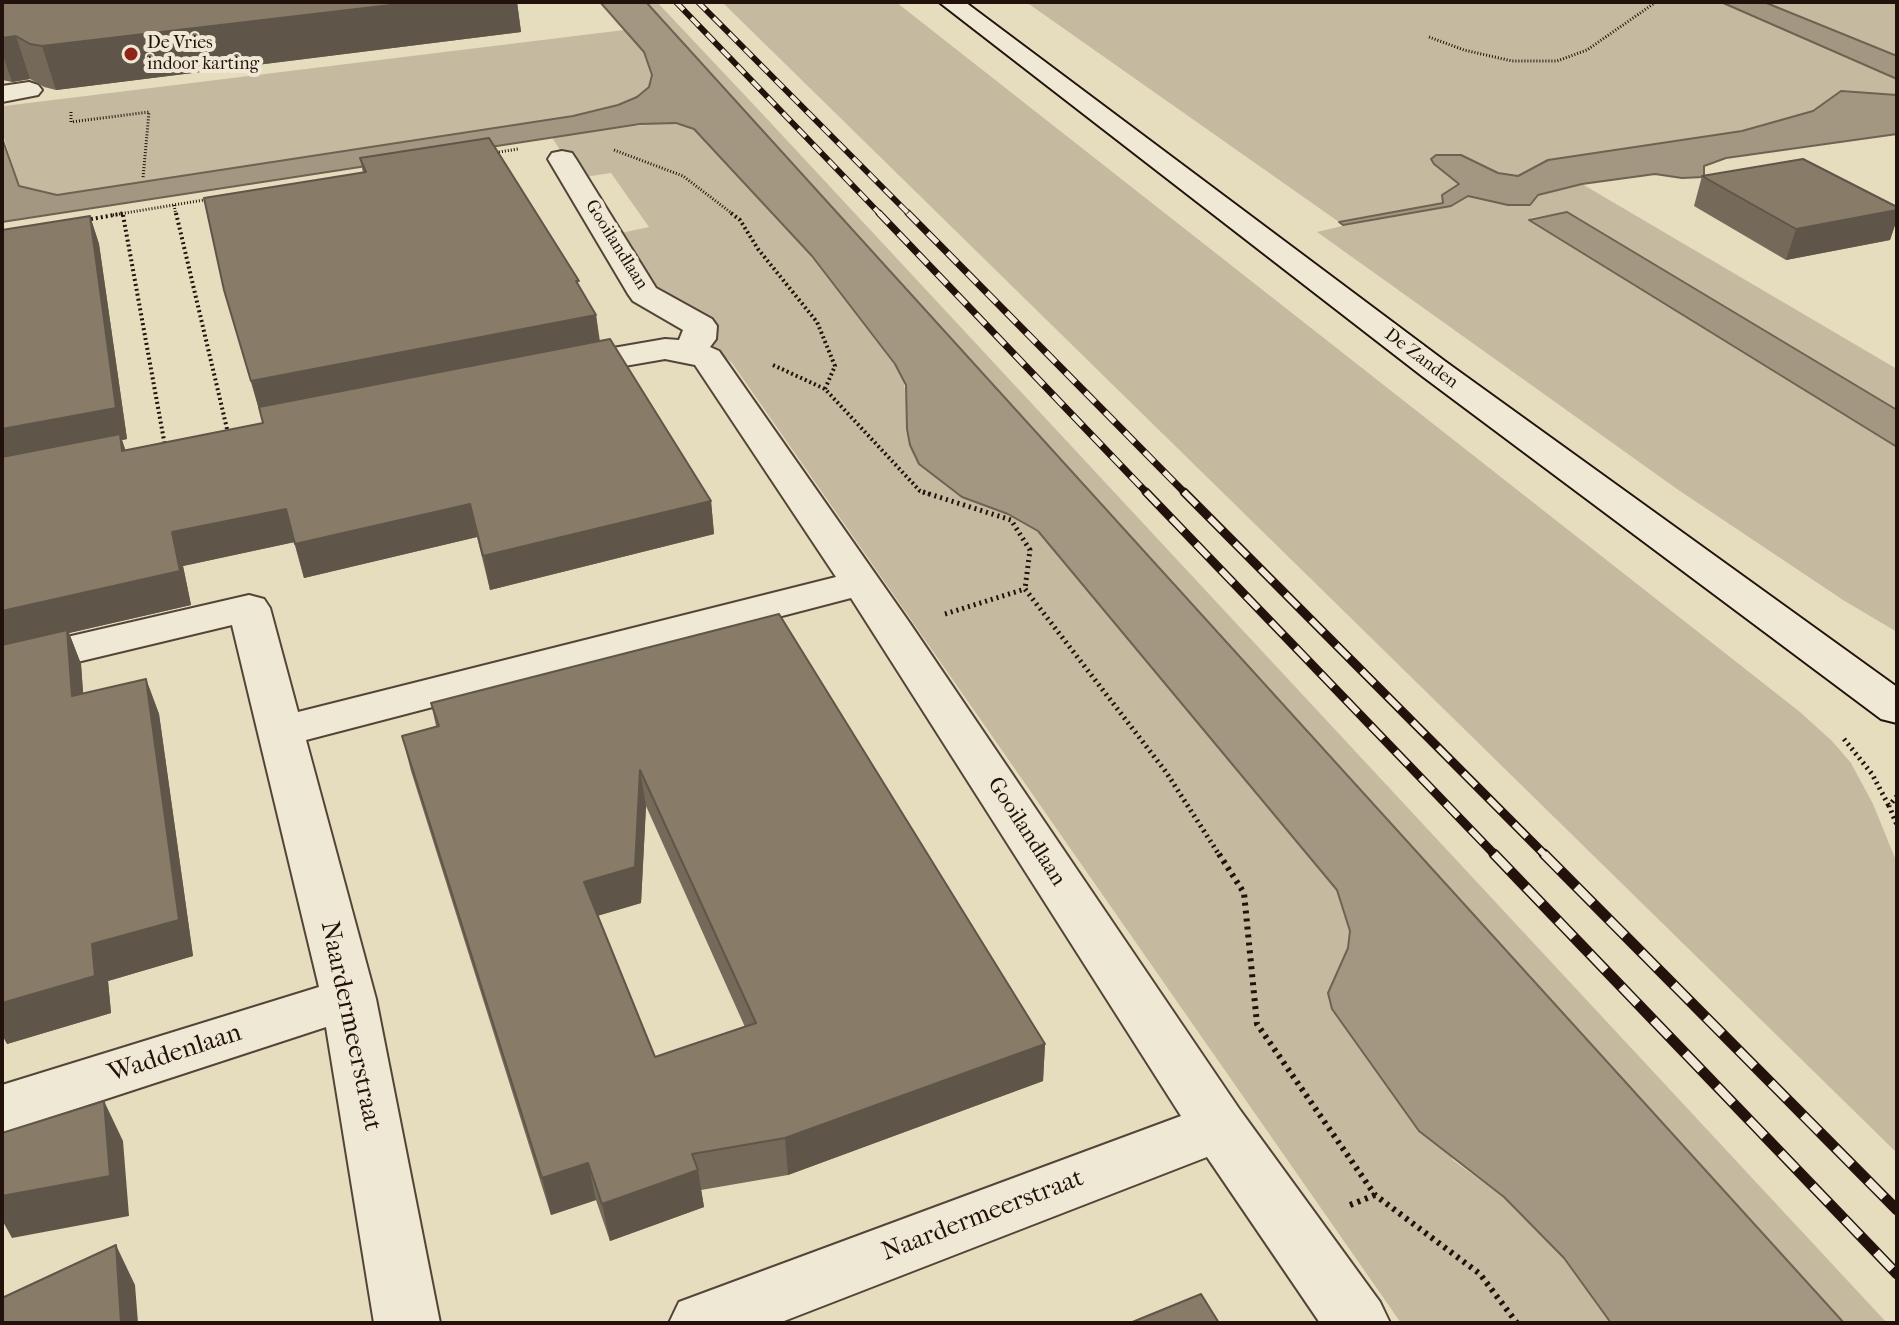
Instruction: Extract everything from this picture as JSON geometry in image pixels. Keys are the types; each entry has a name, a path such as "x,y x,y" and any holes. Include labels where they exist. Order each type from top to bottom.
{"street":[{"name":"De Zanden","path":"950,2 1422,360 1897,709"},
{"path":"2,94 29,90"},
{"name":"Gooilandlaan","path":"552,152 644,294 700,326 697,354 894,631 1219,1127 1357,1323"},
{"path":"519,375 642,351 665,349 697,354"},
{"path":"280,732 861,583"},
{"name":"Naardermeerstraat","path":"2,666 249,608 349,999 407,1323"},
{"name":"Waddenlaan","path":"2,1109 349,999"},
{"name":"Naardermeerstraat","path":"702,1323 1219,1127"}],"path":[{"path":"1429,37 1464,50 1512,61 1557,61 1587,50 1656,2"},
{"path":"70,103 71,122 149,112 143,178"},
{"path":"480,155 552,152 589,143 683,176 740,220 758,249 817,322 835,366 825,389"},
{"path":"78,221 219,198"},
{"path":"174,205 228,433"},
{"path":"123,214 165,446"},
{"path":"697,354 736,348 825,389 920,491 1011,520 1030,550 1025,589 1166,772 1244,893 1257,1024 1375,1195 1480,1274 1517,1323"},
{"path":"894,631 1025,589"},
{"path":"1872,774 1897,825"},
{"path":"1889,806 1897,796"}],"shaded area":[{"path":"600,2 646,2 1844,1323 1611,1323 1564,1258 1504,1197 1419,1131 1332,1009 1328,993 1348,948 1350,931 1337,890 1038,531 1008,514 962,497 919,464 907,429 906,385 895,364 812,256 694,129 676,123 640,124 2,222 2,138 19,186 57,195 573,116 618,105 637,97 649,87 652,75 644,52"},
{"path":"646,2 657,2 769,121 1887,1323 1844,1323"},
{"path":"722,2 896,2 1800,712 1832,741 1851,763 1873,804 1897,863 1897,1153"},
{"path":"1026,2 1897,2 1897,95 1856,92 1813,111 1742,131 1549,160 1518,176 1498,173 1461,155 1459,184 1442,195 1443,203 1339,222"},
{"path":"1721,2 1764,2 1897,56 1897,79"},
{"path":"624,30 644,52 652,75 649,87 637,97 618,105 573,116 57,195 19,186 4,138 4,106"},
{"path":"1841,91 1897,95 1897,134 1726,158 1704,166 1704,177 1655,174 1582,184 1538,195 1530,205 1508,205 1468,196 1451,206 1343,225 1339,222 1443,203 1442,195 1459,184 1434,164 1431,159 1436,155 1461,155 1498,173 1518,176 1548,160 1742,131 1813,111"},
{"path":"661,123 687,126 700,133 812,256 903,376 907,429 1008,514 1038,531 1337,890 1350,931 1348,948 1328,993 1454,1161 1504,1197 1564,1258 1611,1323 1401,1323 732,363 713,347 718,338 715,328 656,291 616,234 649,227 611,173 578,178 551,136"},
{"path":"1582,184 1897,369 1897,410 1567,212 1530,218 1897,447 1897,632 1843,600 1677,489 1317,232 1468,196 1508,205 1530,205 1538,195"},
{"path":"1567,212 1897,410 1897,447 1529,220"}],"building":[{"path":"2,2 416,2 42,46 30,44 16,36 2,38"},
{"path":"489,138 579,281 576,281 596,315 251,381 224,290 204,198 366,172 360,158"},
{"path":"1803,159 1897,207 1897,210 1796,229 1702,176"},
{"path":"90,216 116,408 2,429 2,230"},
{"path":"610,339 711,501 483,556 470,504 295,544 286,509 172,532 180,571 2,611 2,457 120,434 122,451 263,423 259,407"},
{"path":"779,614 1045,1044 785,1138 692,1154 698,1170 602,1204 588,1163 542,1178 402,736 439,726 431,703","holes":["640,770 756,1023 655,1057 584,882 635,867"]},
{"path":"67,630 72,696 146,679 179,920 92,944 95,976 2,1003 2,645"},
{"path":"104,1101 110,1176 2,1196 2,1133"},
{"path":"116,1245 121,1323 2,1323 2,1298"},
{"path":"1201,1294 1219,1323 1130,1323"}],"railway":[{"path":"676,2 881,215"},
{"path":"698,2 910,215"},
{"path":"879,213 1148,494"},
{"path":"908,213 1186,494"},
{"path":"1146,492 1496,856"},
{"path":"1184,492 1546,856"},
{"path":"1494,854 1897,1274"},
{"path":"1544,854 1897,1210"}],"place":[{"name":"De Vries indoor karting","path":"131,54"}]}
